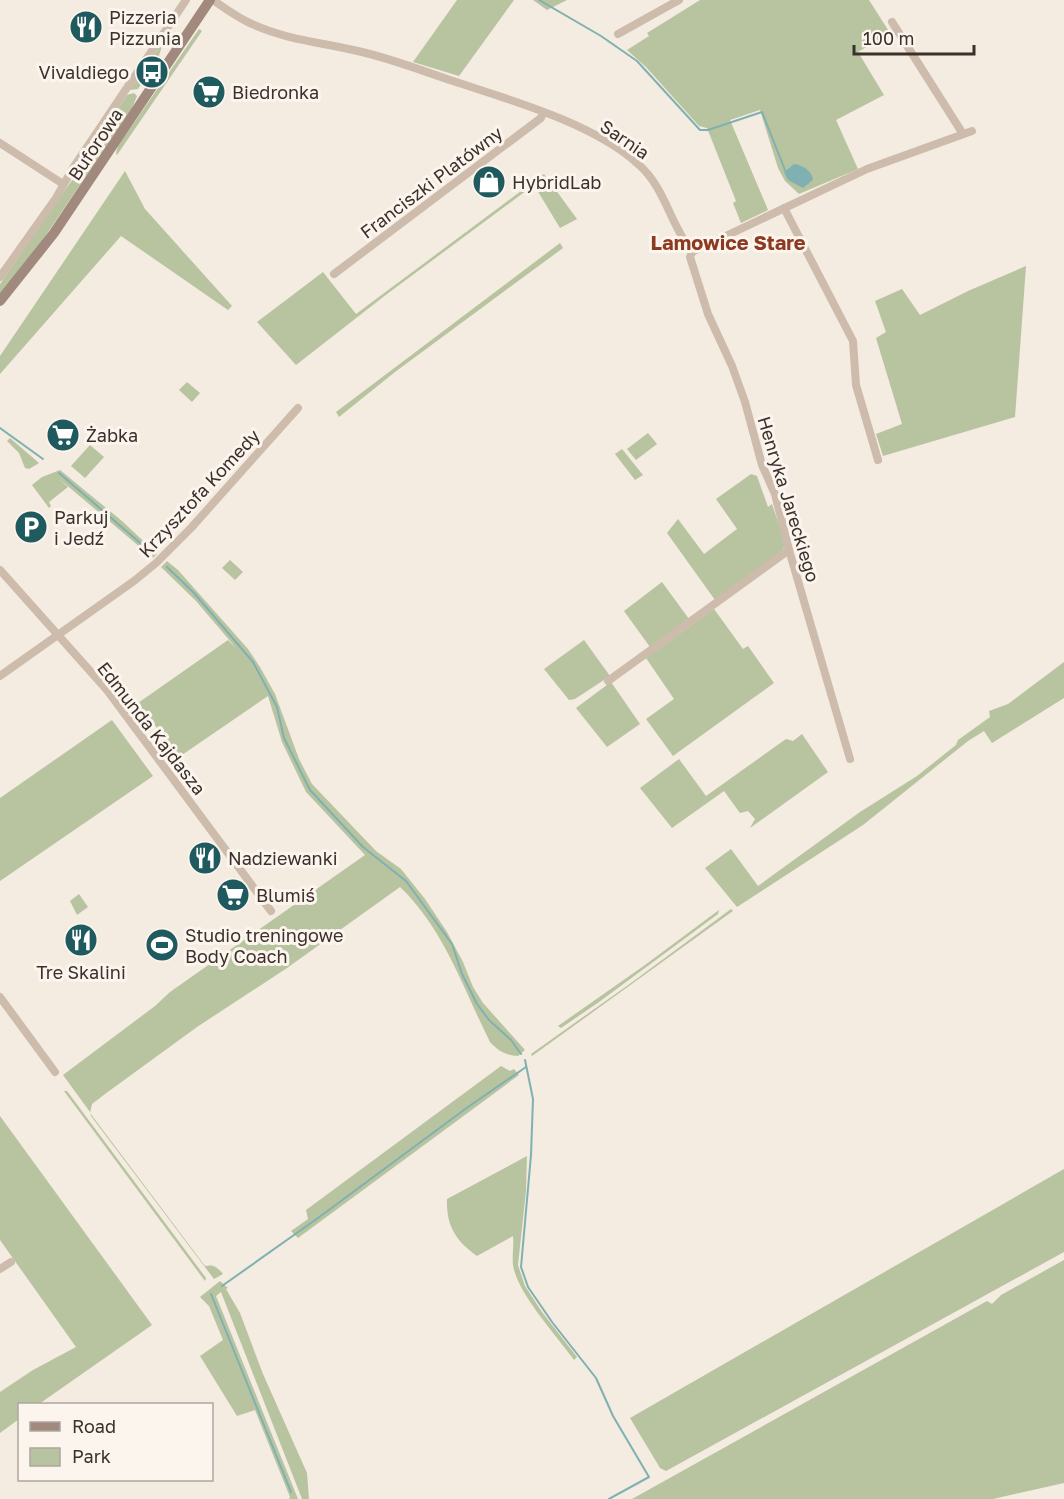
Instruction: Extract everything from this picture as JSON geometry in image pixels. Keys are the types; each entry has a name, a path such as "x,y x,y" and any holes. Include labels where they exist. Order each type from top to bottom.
{"main road":[{"name":"Buforowa","path":"0,302 54,233 212,0"}],"street":[{"name":"Buforowa","path":"0,277 186,0"},
{"name":"Sarnia","path":"212,0 258,27 365,53 543,112 610,143 644,169 655,183 681,238 692,252"},
{"path":"618,34 679,0"},
{"path":"892,22 963,134"},
{"name":"Franciszki Platówny","path":"334,274 541,118 543,112"},
{"path":"692,252 867,169 972,131"},
{"path":"0,143 63,184"},
{"path":"784,208 853,341 856,386 878,460"},
{"name":"Henryka Jareckiego","path":"692,252 690,257 708,314 735,375 745,402 762,465 776,494 789,550 850,759"},
{"name":"Krzysztofa Komedy","path":"0,676 156,563 191,528 298,408"},
{"path":"608,681 789,550"},
{"name":"Edmunda Kajdasza","path":"0,570 107,690 271,911"},
{"path":"0,997 54,1072"},
{"path":"0,1269 11,1262"}],"green space":[{"path":"457,0 514,0 459,76 413,62"},
{"path":"533,0 567,0 547,10"},
{"path":"700,0 869,0 890,33 858,52 884,95 836,120 858,169 799,194 785,181 778,168 760,110 730,120 768,210 741,223 733,203 736,201 707,128 699,126 646,67 627,50 649,36 647,33"},
{"path":"199,29 202,31 117,155 118,146"},
{"path":"164,40 158,59 138,89 130,90"},
{"path":"134,93 137,96 132,108 44,238 0,294 0,284 77,173 76,171 127,95"},
{"path":"125,171 145,209 232,306 228,310 121,236 0,374 0,356"},
{"path":"544,174 577,219 560,228 534,185 296,365 257,322 323,272 356,314"},
{"path":"560,243 563,248 395,372 339,417 336,412"},
{"path":"1026,266 1015,417 883,456 876,434 902,424 876,338 886,332 875,301 902,289 920,315"},
{"path":"187,382 200,393 192,402 179,390"},
{"path":"648,433 657,444 636,460 627,449"},
{"path":"10,438 39,463 29,469 25,468 19,453 7,441"},
{"path":"90,445 104,457 85,478 71,466"},
{"path":"622,449 643,475 635,480 615,454"},
{"path":"60,470 122,521 157,554 153,558 57,477 68,487 49,502 51,506 49,508 32,485 42,477"},
{"path":"751,474 757,476 768,507 772,504 785,543 783,551 715,600 667,533 678,519 704,554 737,529 716,499"},
{"path":"230,560 243,572 235,580 222,568"},
{"path":"167,561 178,570 248,649 260,667 275,694 299,759 312,784 376,851 401,869 447,932 483,1003 525,1050 518,1056 510,1055 499,1050 490,1042 441,940 429,921 400,887 287,968 197,1027 92,1104 90,1112 63,1075 155,1006 170,992 365,855 306,792 282,742 268,696 179,757 138,703 228,640 236,648 196,601 161,567"},
{"path":"662,582 689,619 650,647 624,611"},
{"path":"714,609 743,649 748,646 774,683 673,756 646,719 674,699 646,658"},
{"path":"584,640 610,676 575,699 569,700 544,669"},
{"path":"1064,662 1064,698 992,743 984,731 968,741 863,825 737,907 705,868 731,849 758,886 860,812 917,776 956,745 958,740 990,717 989,711 1008,704"},
{"path":"611,682 640,724 607,747 576,708"},
{"path":"112,720 153,776 0,881 0,798"},
{"path":"802,734 828,772 750,828 755,819 748,811 740,813 724,791 672,828 640,788 679,759 706,796 786,739 793,741"},
{"path":"79,894 88,907 77,915 70,901"},
{"path":"731,909 733,911 532,1056 531,1054"},
{"path":"719,910 718,914 599,1002 561,1028 558,1026 645,965"},
{"path":"501,1066 510,1071 514,1069 519,1075 298,1238 291,1231 308,1219 306,1210"},
{"path":"64,1091 67,1091 206,1278 205,1281"},
{"path":"90,1113 205,1266 211,1265 223,1274 214,1279"},
{"path":"0,1116 152,1325 40,1403 18,1403 18,1420 0,1433 0,1392 33,1370 76,1347 0,1240"},
{"path":"527,1156 526,1191 518,1265 525,1286 577,1357 574,1360 530,1301 516,1276 513,1265 513,1236 477,1256 463,1245 448,1217 447,1199"},
{"path":"1064,1169 1064,1252 666,1471 660,1468 630,1418"},
{"path":"1064,1260 1064,1483 993,1499 632,1499 987,1301 992,1304 1001,1295"},
{"path":"220,1281 228,1288 226,1289 240,1313 263,1374 307,1473 309,1499 302,1499 221,1292 216,1296 298,1499 289,1499 255,1410 237,1416 200,1356 223,1340 209,1306 200,1297"}],"water":[{"path":"794,164 807,169 811,174 813,180 803,188 788,180 784,172"}],"waterway":[{"path":"539,0 601,36 637,61 700,130 708,130 762,112 785,170"},
{"path":"0,428 43,459"},
{"path":"59,473 153,554"},
{"path":"167,567 194,593 253,662 277,707 284,738 310,790 363,847 406,881 452,944 462,974 477,1004 521,1054"},
{"path":"525,1060 533,1099 531,1155 521,1267 528,1287 596,1378 613,1416 649,1477 609,1499"},
{"path":"222,1286 526,1067"},
{"path":"211,1294 291,1492"}],"place":[{"name":"Pizzeria Pizzunia","path":"86,27"},
{"name":"Vivaldiego","path":"152,72"},
{"name":"Biedronka","path":"209,92"},
{"name":"HybridLab","path":"489,182"},
{"name":"Żabka","path":"63,435"},
{"name":"Parkuj i Jedź","path":"31,527"},
{"name":"Nadziewanki","path":"205,858"},
{"name":"Blumiś","path":"233,895"},
{"name":"Tre Skalini","path":"81,940"},
{"name":"Studio treningowe Body Coach","path":"162,945"}],"district":[{"name":"Lamowice Stare","path":"728,242"}]}
